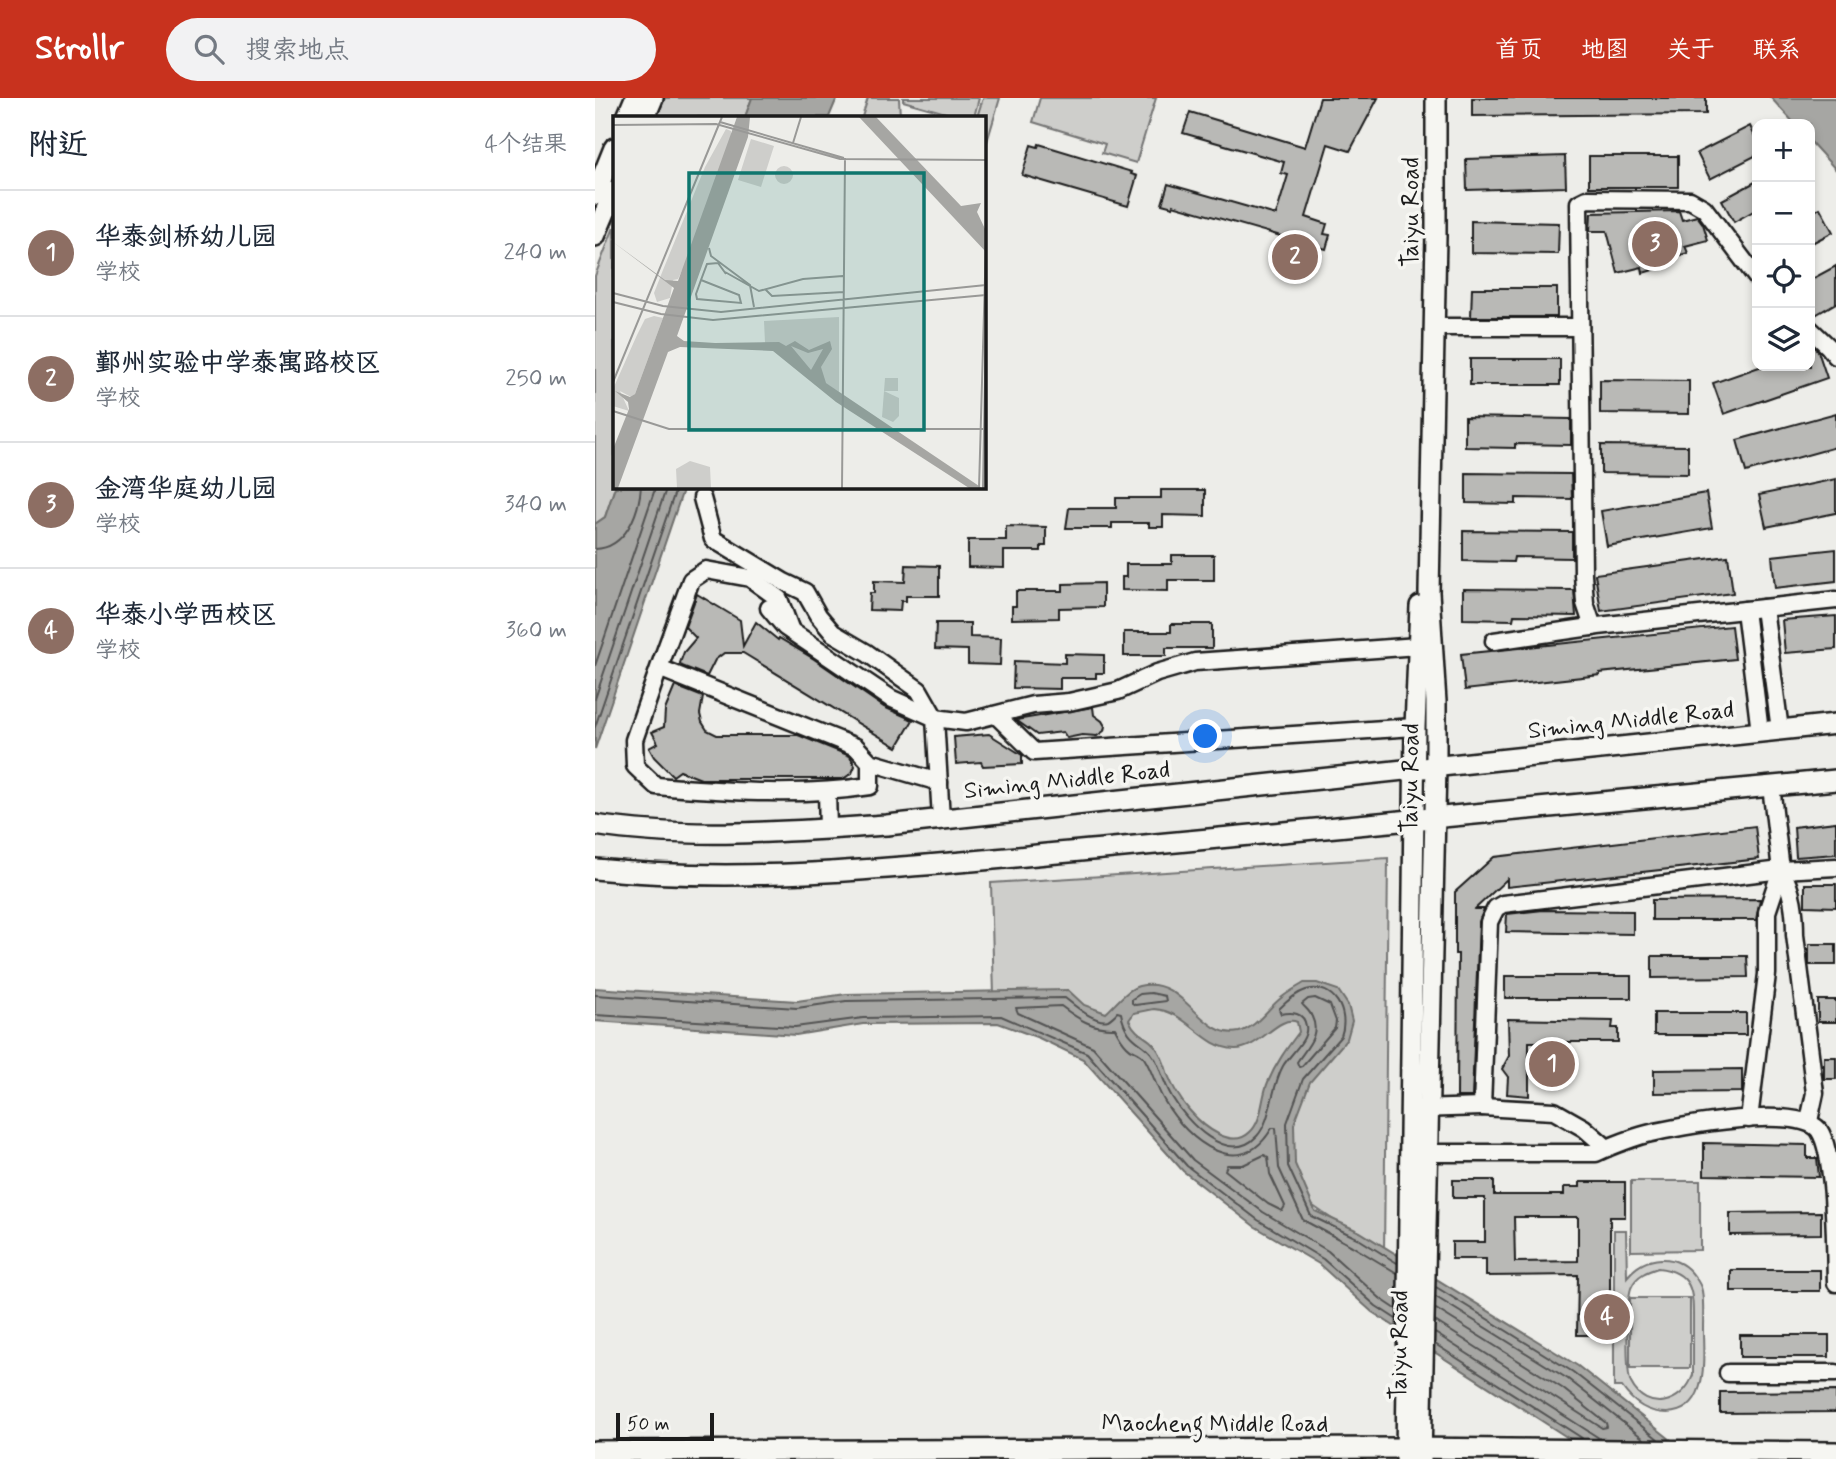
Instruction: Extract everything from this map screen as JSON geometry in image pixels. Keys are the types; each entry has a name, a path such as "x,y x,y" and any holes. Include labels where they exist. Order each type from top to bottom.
{"main road":[{"path":"627,116 635,98"},
{"path":"645,116 653,98"},
{"name":"Taiyu Road","path":"1419,1109 1414,821 1415,727 1422,579 1427,235 1423,98"},
{"name":"Taiyu Road","path":"1414,1454 1415,1347 1408,1252 1418,1153 1436,765 1436,702 1429,592 1436,98"},
{"path":"595,195 613,150"},
{"path":"595,236 613,193"},
{"name":"Siming Middle Road","path":"595,825 679,832 764,833 828,829 1836,724"},
{"path":"595,869 722,876 828,873 1435,820 1836,779"},
{"name":"Taiyu Road","path":"1415,1347 1426,1261 1418,1153"},
{"name":"Maocheng Middle Road","path":"595,1451 747,1455 1414,1454 1585,1450 1836,1452"}],"street":[{"path":"1593,627 1585,603 1583,574 1579,203 1587,199 1690,200 1703,208 1752,272"},
{"path":"1434,327 1580,327"},
{"path":"1815,333 1836,356"},
{"path":"702,498 713,539 805,592 818,615 833,633 867,653 919,690 935,718 941,819"},
{"path":"791,631 779,599 750,578 706,570 691,580 634,740 635,766 656,786 827,792 870,786 870,762"},
{"path":"1494,641 1593,627 1836,600"},
{"path":"769,608 785,627 890,698 935,718 966,722 1033,705 1069,702 1118,691 1157,673 1195,662 1418,646"},
{"path":"1764,608 1780,730"},
{"path":"1745,610 1760,732"},
{"path":"659,668 856,747 870,762 939,782"},
{"path":"996,715 1034,752 1415,727"},
{"path":"1771,786 1781,870 1788,883 1795,910 1795,936 1815,1093 1809,1121"},
{"path":"827,792 828,829"},
{"path":"1482,1107 1489,922 1496,908 1503,904 1781,870 1836,867"},
{"path":"1749,1119 1767,974 1767,912 1781,870"},
{"path":"1419,1109 1482,1107 1554,1111 1584,1128 1607,1147"},
{"path":"1418,1153 1596,1153 1607,1147 1659,1132 1711,1122 1767,1118 1809,1121 1820,1131 1829,1156 1836,1283"},
{"path":"1728,1373 1836,1373"}],"shaded area":[{"path":"665,98 752,98 745,116 657,116"},
{"path":"868,98 899,98 900,116 862,116"},
{"path":"903,98 979,98 974,116 956,116 903,101"},
{"path":"983,98 1000,98 985,149 985,116 977,116"},
{"path":"1040,98 1156,98 1136,163 1102,153 1105,144 1033,122"},
{"path":"613,230 615,488 605,517 595,524 595,276"},
{"path":"1388,858 1384,1255 1209,1134 994,996 991,883"},
{"path":"1631,1181 1700,1181 1700,1250 1631,1251"},
{"path":"1614,1230 1626,1230 1627,1277 1643,1264 1661,1259 1679,1263 1688,1269 1699,1284 1703,1300 1703,1368 1701,1382 1691,1403 1681,1410 1667,1413 1647,1409 1631,1398 1622,1387 1614,1387","holes":["1658,1268 1670,1270 1685,1280 1692,1295 1693,1375 1681,1393 1664,1402 1655,1402 1638,1393 1629,1376 1630,1293 1634,1282 1640,1276"]},
{"path":"1630,1298 1690,1298 1690,1368 1630,1368"}],"water":[{"path":"752,98 837,98 829,116 745,116"},
{"path":"1771,98 1836,98 1836,170 1815,147 1815,119 1790,119"},
{"path":"615,488 684,488 595,749 595,524 605,517"},
{"path":"1304,983 1317,983 1338,990 1348,1005 1352,1021 1347,1039 1310,1082 1294,1124 1295,1164 1315,1211 1360,1232 1578,1366 1695,1459 1601,1459 1372,1312 1319,1264 1254,1226 1183,1171 1083,1059 1039,1038 998,1023 863,1024 796,1035 595,1021 595,988 797,1001 846,994 1068,990 1084,1005 1106,1013 1135,988 1155,985 1181,998 1213,1027 1225,1032 1239,1032 1251,1026 1281,998","holes":["1154,1009 1166,1011 1213,1043 1235,1049 1252,1044 1283,1023 1297,1022 1299,1032 1271,1075 1257,1121 1247,1135 1232,1139 1203,1124 1177,1093 1157,1049 1129,1020 1134,1013"]}],"building":[{"path":"1320,98 1378,98 1350,151 1328,144 1306,217 1327,224 1324,234 1330,235 1326,249 1162,204 1168,184 1276,215 1288,175 1281,173 1284,162 1183,133 1190,112 1305,147"},
{"path":"1472,98 1706,98 1706,114 1472,116"},
{"path":"1750,126 1752,130 1752,158 1710,179 1697,153"},
{"path":"1039,144 1132,172 1131,174 1137,176 1128,206 1022,175 1031,145 1038,147"},
{"path":"1565,156 1566,187 1467,190 1466,159"},
{"path":"1589,156 1678,156 1678,187 1589,187"},
{"path":"1752,184 1752,212 1734,222 1722,200"},
{"path":"1820,208 1833,232 1815,241 1815,210"},
{"path":"1679,211 1682,220 1697,216 1703,224 1708,240 1685,246 1688,253 1665,259 1666,266 1643,273 1642,267 1618,273 1607,231 1590,231 1591,213"},
{"path":"1471,221 1559,223 1558,254 1471,253"},
{"path":"1836,266 1836,303 1815,315 1815,308 1815,277"},
{"path":"1472,288 1557,288 1557,317 1471,317"},
{"path":"1815,348 1827,378 1724,414 1713,383 1752,369 1815,371"},
{"path":"1470,359 1560,359 1560,385 1470,385"},
{"path":"1600,380 1689,381 1689,414 1600,413"},
{"path":"1836,413 1836,447 1746,472 1737,440"},
{"path":"1465,417 1571,419 1571,445 1465,447"},
{"path":"1601,445 1688,446 1688,474 1601,473"},
{"path":"1466,473 1571,474 1572,499 1516,498 1516,504 1466,503"},
{"path":"1836,479 1836,513 1766,527 1759,495"},
{"path":"1161,490 1205,490 1205,516 1163,515 1163,527 1149,527 1149,523 1112,523 1112,528 1066,528 1069,508 1116,508 1116,498 1161,498"},
{"path":"1706,493 1712,528 1607,546 1601,511"},
{"path":"1006,526 1046,527 1046,546 1041,546 1041,551 1004,551 1004,568 968,567 968,540 1006,540"},
{"path":"1463,531 1572,532 1572,558 1514,557 1513,562 1463,561"},
{"path":"1836,549 1836,581 1775,588 1772,556"},
{"path":"1172,555 1214,555 1214,580 1168,580 1168,591 1122,590 1126,564 1172,564"},
{"path":"1728,556 1733,593 1601,611 1595,574"},
{"path":"906,565 939,566 939,596 906,596 906,601 901,601 900,611 869,610 874,581 905,582"},
{"path":"1103,583 1103,607 1059,608 1059,618 1012,619 1012,606 1016,606 1016,591 1063,591 1063,584"},
{"path":"1463,589 1574,590 1576,616 1514,615 1513,620 1463,619"},
{"path":"697,594 740,620 743,646 756,622 778,640 779,638 814,659 884,707 913,720 897,747 743,653 724,653 715,660 707,676 682,666 680,663 684,652 696,638 685,627"},
{"path":"1836,616 1836,649 1785,653 1782,620"},
{"path":"936,623 970,623 970,637 1001,638 1000,665 968,664 968,650 935,649"},
{"path":"1171,624 1212,624 1212,648 1166,648 1166,656 1124,656 1124,632 1171,632"},
{"path":"1731,626 1735,659 1465,690 1461,654"},
{"path":"1065,654 1104,655 1104,673 1096,673 1096,678 1060,678 1060,689 1013,688 1014,661 1065,663"},
{"path":"675,686 703,697 700,714 702,722 707,730 717,735 798,735 850,756 855,766 852,773 843,779 701,779 680,771 673,776 649,748 658,743 652,732 664,727 665,710"},
{"path":"1093,707 1094,715 1105,726 1104,731 1097,736 1067,738 1063,732 1037,735 1016,720"},
{"path":"989,734 1022,755 1022,764 956,764 954,737"},
{"path":"1836,822 1836,854 1796,857 1794,827"},
{"path":"1755,826 1759,859 1507,887 1507,879 1475,909 1484,909 1479,922 1472,1097 1457,1097 1458,954 1455,954 1455,892 1494,857"},
{"path":"1805,884 1836,884 1836,907 1805,906"},
{"path":"1760,899 1756,920 1652,920 1652,900"},
{"path":"1543,910 1633,911 1633,934 1506,932 1507,914"},
{"path":"1809,944 1836,944 1836,965 1809,965"},
{"path":"1652,956 1747,956 1748,977 1652,978"},
{"path":"1505,976 1631,976 1631,998 1505,998"},
{"path":"1818,1000 1836,1000 1836,1022 1818,1022"},
{"path":"1654,1013 1746,1013 1746,1035 1654,1035"},
{"path":"1508,1019 1613,1021 1612,1028 1618,1028 1618,1042 1529,1042 1529,1096 1507,1094 1508,1077 1502,1069 1509,1056"},
{"path":"1824,1057 1836,1057 1836,1079 1824,1079"},
{"path":"1742,1069 1742,1092 1654,1093 1654,1070"},
{"path":"1704,1143 1807,1145 1807,1158 1817,1158 1819,1177 1704,1175"},
{"path":"1453,1180 1494,1180 1494,1195 1564,1195 1564,1187 1580,1187 1580,1182 1625,1182 1625,1217 1610,1217 1610,1335 1577,1335 1578,1275 1486,1276 1486,1259 1452,1259 1452,1242 1485,1242 1485,1198 1453,1198","holes":["1514,1217 1578,1217 1578,1261 1515,1262"]},
{"path":"1821,1212 1821,1234 1730,1235 1730,1213"},
{"path":"1731,1270 1820,1270 1820,1291 1731,1291"},
{"path":"1740,1335 1829,1335 1829,1357 1740,1357"},
{"path":"1836,1391 1836,1412 1720,1413 1720,1392"}],"place":[{"name":"金湾华庭幼儿园","path":"1655,244"},
{"name":"鄞州实验中学泰寓路校区","path":"1295,257"},
{"name":"华泰剑桥幼儿园","path":"1552,1064"},
{"name":"华泰小学西校区","path":"1607,1317"}]}
